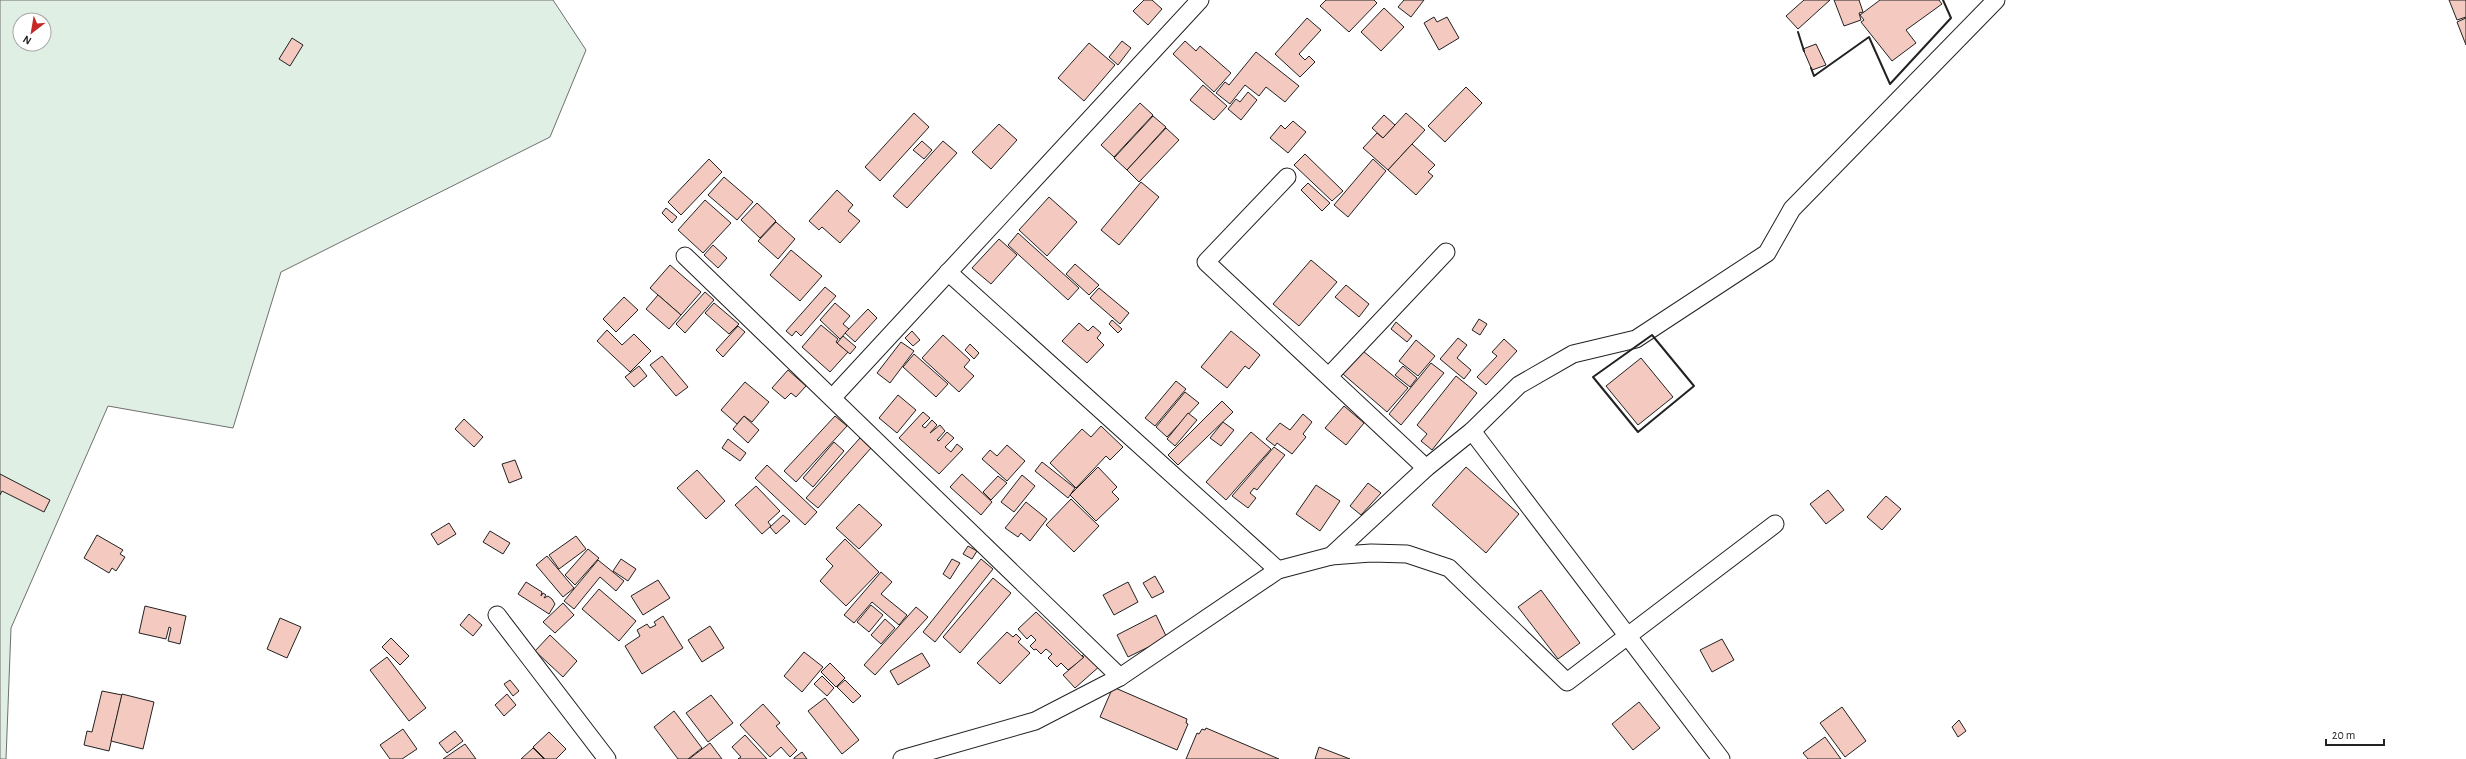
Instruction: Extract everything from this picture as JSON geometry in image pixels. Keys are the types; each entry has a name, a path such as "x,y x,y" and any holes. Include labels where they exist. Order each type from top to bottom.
{"street":[{"path":"833,397 1200,0"},
{"path":"1331,556 1426,468 1472,431 1519,385 1573,354 1636,339 1766,253 1792,209 1996,0"},
{"path":"1287,177 1206,262 1426,468"},
{"path":"1329,376 1446,252"},
{"path":"685,256 833,397 1120,677"},
{"path":"948,272 1278,570"},
{"path":"1472,431 1721,759"},
{"path":"902,759 1035,721 1120,677 1278,570 1331,556 1371,553 1407,554 1449,568 1567,682 1775,524"},
{"path":"496,616 607,759"}],"green space":[{"path":"0,0 553,0 586,50 550,137 281,272 233,428 108,406 11,628 6,759 0,759"}],"building":[{"path":"1144,0 1152,0 1162,9 1148,25 1133,11"},
{"path":"1326,0 1374,0 1377,3 1349,32 1320,6"},
{"path":"1404,0 1424,0 1411,17 1398,7"},
{"path":"1804,0 1830,0 1798,29 1786,16"},
{"path":"1834,0 1859,0 1863,12 1859,13 1861,20 1844,26"},
{"path":"1880,0 1939,0 1942,4 1906,30 1916,43 1892,61 1861,22 1864,20 1860,15"},
{"path":"2449,0 2466,0 2466,17 2457,20"},
{"path":"1384,8 1404,27 1381,51 1361,32"},
{"path":"1434,17 1437,22 1447,17 1459,38 1439,50 1424,23"},
{"path":"1307,18 1321,30 1299,54 1305,60 1309,56 1315,62 1300,77 1275,54"},
{"path":"2466,18 2466,45 2457,22"},
{"path":"292,38 303,45 290,66 279,59"},
{"path":"1122,41 1131,48 1118,65 1109,57"},
{"path":"1185,41 1196,51 1200,46 1231,73 1214,92 1173,54"},
{"path":"1089,43 1115,65 1084,101 1058,78"},
{"path":"1816,44 1826,65 1812,70 1803,49"},
{"path":"1256,52 1299,86 1285,102 1266,87 1259,96 1245,85 1230,104 1216,93 1225,82 1229,85"},
{"path":"1203,85 1227,106 1214,120 1190,100"},
{"path":"1466,87 1482,103 1445,142 1428,126"},
{"path":"1248,92 1257,100 1241,120 1228,109 1236,99 1240,102"},
{"path":"1140,103 1153,115 1114,157 1101,145"},
{"path":"914,113 929,127 880,181 865,167"},
{"path":"1406,113 1425,130 1388,170 1363,148 1377,133 1383,138"},
{"path":"1384,115 1395,125 1383,138 1372,128"},
{"path":"1153,116 1166,127 1127,170 1114,158"},
{"path":"1293,121 1306,132 1288,153 1270,138 1281,125 1285,129"},
{"path":"999,124 1017,140 991,169 972,152"},
{"path":"1166,128 1179,140 1139,182 1127,170"},
{"path":"922,141 932,150 924,159 913,150"},
{"path":"943,141 957,153 907,208 893,196"},
{"path":"1412,144 1435,165 1428,172 1433,176 1416,195 1388,170"},
{"path":"1305,154 1343,191 1332,201 1294,165"},
{"path":"709,159 722,172 681,215 668,202"},
{"path":"1373,159 1386,171 1348,217 1334,205"},
{"path":"724,177 753,202 737,220 708,195"},
{"path":"1141,182 1159,197 1119,245 1101,230"},
{"path":"1308,183 1330,203 1322,211 1301,190"},
{"path":"837,190 853,205 848,211 860,221 840,243 822,227 819,230 809,221"},
{"path":"1049,197 1077,222 1047,256 1019,230"},
{"path":"705,200 731,223 703,253 678,230"},
{"path":"757,203 776,221 760,238 741,220"},
{"path":"666,208 677,217 672,223 662,213"},
{"path":"776,222 795,239 778,259 758,241"},
{"path":"1018,233 1079,288 1068,300 1008,245"},
{"path":"999,239 1017,255 991,284 972,268"},
{"path":"713,245 727,258 718,268 704,255"},
{"path":"791,250 822,276 800,301 770,275"},
{"path":"1311,260 1337,282 1299,326 1273,304"},
{"path":"1075,264 1099,285 1089,295 1066,274"},
{"path":"670,265 701,292 681,315 650,288"},
{"path":"1346,285 1369,304 1359,317 1335,297"},
{"path":"825,287 836,296 801,336 796,331 792,336 786,331"},
{"path":"1099,288 1129,313 1120,324 1090,298"},
{"path":"705,292 714,300 685,333 676,324"},
{"path":"658,295 681,315 669,329 646,309"},
{"path":"624,297 638,310 616,332 603,319"},
{"path":"714,303 739,324 729,334 705,313"},
{"path":"835,303 850,316 843,324 849,329 840,339 820,320"},
{"path":"868,309 877,318 855,342 845,333"},
{"path":"1479,319 1487,324 1480,335 1472,330"},
{"path":"1112,320 1122,329 1118,333 1109,324"},
{"path":"1396,322 1412,336 1407,342 1391,329"},
{"path":"1079,323 1088,331 1093,326 1101,333 1097,338 1104,345 1087,363 1062,341"},
{"path":"821,325 838,339 836,342 848,352 830,372 802,347"},
{"path":"738,326 745,332 723,357 716,350"},
{"path":"607,330 622,345 634,334 651,351 630,372 597,341"},
{"path":"912,331 920,340 913,346 905,338"},
{"path":"1231,331 1260,355 1249,369 1245,366 1227,388 1201,367"},
{"path":"943,335 970,360 964,367 974,376 959,392 922,358"},
{"path":"843,336 856,347 850,354 837,343"},
{"path":"1458,338 1467,345 1457,358 1471,370 1464,379 1440,359"},
{"path":"1504,339 1517,351 1486,385 1477,377 1497,356 1492,352"},
{"path":"1416,340 1435,356 1418,376 1399,361"},
{"path":"901,342 914,351 890,383 877,373"},
{"path":"970,344 979,353 974,359 965,350"},
{"path":"1363,351 1408,388 1387,412 1343,374"},
{"path":"914,354 948,384 936,397 903,367"},
{"path":"662,356 688,387 676,396 650,365"},
{"path":"1641,358 1673,397 1638,425 1606,386"},
{"path":"1431,363 1444,373 1401,425 1389,414"},
{"path":"639,366 647,376 634,387 625,377"},
{"path":"1403,366 1417,378 1410,387 1395,375"},
{"path":"788,370 806,386 796,397 791,393 785,399 772,388"},
{"path":"1456,376 1477,393 1432,450 1421,441 1427,434 1417,425"},
{"path":"1176,381 1186,389 1155,426 1145,418"},
{"path":"745,382 769,402 752,422 744,416 737,424 721,410"},
{"path":"1185,392 1199,403 1167,437 1156,427"},
{"path":"898,395 916,410 897,433 879,418"},
{"path":"1222,401 1233,412 1178,465 1168,455"},
{"path":"1344,406 1364,423 1346,445 1325,428"},
{"path":"923,412 930,418 922,426 925,428 932,420 937,425 930,433 940,425 945,431 937,440 939,441 947,432 954,438 945,447 951,452 957,444 963,449 939,474 899,438"},
{"path":"1188,413 1197,420 1175,446 1167,439"},
{"path":"1303,414 1312,422 1303,434 1306,437 1292,454 1277,443 1275,446 1266,439 1280,423 1290,430"},
{"path":"744,416 759,430 748,443 733,429"},
{"path":"835,416 847,426 796,482 784,471"},
{"path":"464,419 483,437 474,447 455,429"},
{"path":"1223,422 1234,430 1221,446 1210,438"},
{"path":"1101,426 1123,447 1110,460 1106,456 1076,488 1050,463 1082,429 1091,437"},
{"path":"1251,432 1271,449 1226,500 1206,482"},
{"path":"860,438 871,448 818,508 806,498"},
{"path":"728,439 746,453 740,461 722,448"},
{"path":"834,442 844,451 813,487 803,478"},
{"path":"1007,445 1025,461 1007,481 982,459 990,450 997,456"},
{"path":"1274,447 1285,455 1257,490 1254,488 1250,493 1256,498 1248,508 1232,496"},
{"path":"515,460 522,478 509,483 502,464"},
{"path":"1042,462 1075,488 1068,498 1035,471"},
{"path":"767,465 817,512 805,525 755,478"},
{"path":"1098,467 1117,487 1112,492 1119,499 1096,521 1070,495"},
{"path":"1466,467 1519,514 1486,553 1432,505"},
{"path":"697,470 725,501 706,519 677,488"},
{"path":"0,474 50,500 44,512 2,491 0,495"},
{"path":"962,474 992,502 981,515 950,487"},
{"path":"1022,475 1035,486 1014,512 1001,502"},
{"path":"998,476 1007,483 991,500 983,492"},
{"path":"1368,483 1381,493 1361,515 1350,506"},
{"path":"1316,485 1340,501 1320,531 1296,514"},
{"path":"756,486 780,511 768,522 771,526 762,534 735,505"},
{"path":"1828,490 1844,510 1826,524 1810,504"},
{"path":"1886,496 1901,509 1882,530 1867,517"},
{"path":"1071,499 1099,526 1074,552 1046,525"},
{"path":"1026,502 1047,519 1030,541 1021,533 1018,537 1005,528"},
{"path":"859,504 882,525 859,549 836,528"},
{"path":"783,515 790,521 776,534 770,527"},
{"path":"449,523 456,534 438,545 431,534"},
{"path":"490,531 510,543 503,554 483,542"},
{"path":"97,535 123,550 120,554 125,557 116,571 112,568 109,573 84,558"},
{"path":"576,536 586,549 559,569 549,555"},
{"path":"845,539 879,572 846,606 820,581 833,566 826,559"},
{"path":"968,546 977,551 972,559 963,554"},
{"path":"588,549 599,558 575,585 565,575"},
{"path":"547,556 574,588 563,597 536,565"},
{"path":"621,559 636,569 628,581 613,571"},
{"path":"952,559 960,563 950,579 943,574"},
{"path":"981,559 993,569 935,642 923,632"},
{"path":"598,560 624,581 616,591 600,577 574,609 564,601"},
{"path":"881,572 892,582 881,594 907,615 899,625 872,602 854,623 844,615"},
{"path":"1155,576 1164,592 1152,598 1143,583"},
{"path":"993,578 1011,593 960,653 943,637"},
{"path":"658,580 670,598 643,615 631,596"},
{"path":"526,582 542,592 541,596 543,593 546,595 544,598 548,596 552,599 555,604 549,614 518,594"},
{"path":"1128,582 1138,602 1114,615 1103,595"},
{"path":"599,589 636,621 619,641 582,609"},
{"path":"1541,590 1580,643 1558,659 1518,607"},
{"path":"563,603 574,615 555,633 543,622"},
{"path":"871,605 883,615 869,632 857,622"},
{"path":"145,606 186,616 180,644 168,641 171,628 169,627 166,639 139,633"},
{"path":"916,607 928,617 875,675 864,665"},
{"path":"1036,612 1084,658 1068,670 1061,663 1057,667 1048,658 1052,654 1046,649 1041,654 1036,649 1034,650 1030,646 1036,640 1031,635 1027,639 1018,629"},
{"path":"469,614 482,625 473,636 460,625"},
{"path":"1156,615 1167,638 1128,657 1117,635"},
{"path":"663,616 683,648 642,674 625,646 640,636 637,630 647,624 650,628 656,625 654,622"},
{"path":"280,618 301,627 287,658 267,649"},
{"path":"885,619 895,628 881,644 871,635"},
{"path":"710,626 724,648 702,662 688,640"},
{"path":"1007,632 1013,637 1016,634 1021,639 1018,642 1030,653 1000,684 977,663"},
{"path":"550,635 577,661 563,677 535,651"},
{"path":"391,638 409,656 400,665 382,647"},
{"path":"1722,639 1734,660 1712,672 1700,650"},
{"path":"1088,650 1101,665 1075,688 1063,675 1084,657 1082,656"},
{"path":"804,652 823,667 802,692 784,676"},
{"path":"922,653 930,666 898,685 890,671"},
{"path":"387,657 426,708 409,721 370,670"},
{"path":"830,663 845,678 836,687 821,672"},
{"path":"822,676 834,688 827,696 814,684"},
{"path":"510,680 519,691 513,696 504,684"},
{"path":"845,680 861,696 853,703 837,687"},
{"path":"1113,687 1187,719 1186,723 1188,724 1177,750 1100,717"},
{"path":"102,691 122,695 109,751 84,745 87,731 92,732"},
{"path":"122,694 154,702 143,749 111,741"},
{"path":"507,694 516,705 504,716 495,705"},
{"path":"711,695 733,723 708,742 686,713"},
{"path":"825,698 859,740 842,754 808,711"},
{"path":"1639,702 1660,728 1633,750 1612,724"},
{"path":"763,704 780,723 776,726 797,750 790,757 781,747 770,757 740,725"},
{"path":"1842,707 1866,741 1845,757 1820,723"},
{"path":"674,711 702,748 688,759 678,759 654,727"},
{"path":"1959,720 1966,731 1958,737 1952,727"},
{"path":"1206,728 1279,759 1186,759 1197,733 1199,734 1202,729 1205,730"},
{"path":"403,729 417,749 402,759 390,759 380,745"},
{"path":"455,731 463,741 447,753 439,743"},
{"path":"549,732 566,749 556,759 545,759 533,747"},
{"path":"745,735 767,759 738,759 741,757 732,747"},
{"path":"1825,737 1841,759 1808,759 1803,753"},
{"path":"710,743 722,759 689,759"},
{"path":"465,744 476,759 443,759"},
{"path":"1319,747 1350,759 1315,759"},
{"path":"533,748 544,759 521,759"},
{"path":"802,752 807,759 794,759 794,758"}],"wall":[{"path":"1811,68 1814,76 1869,37 1890,84 1951,18 1943,0"},
{"path":"1798,32 1804,51"},
{"path":"1652,335 1694,386 1638,432 1593,377 1652,335"}]}
